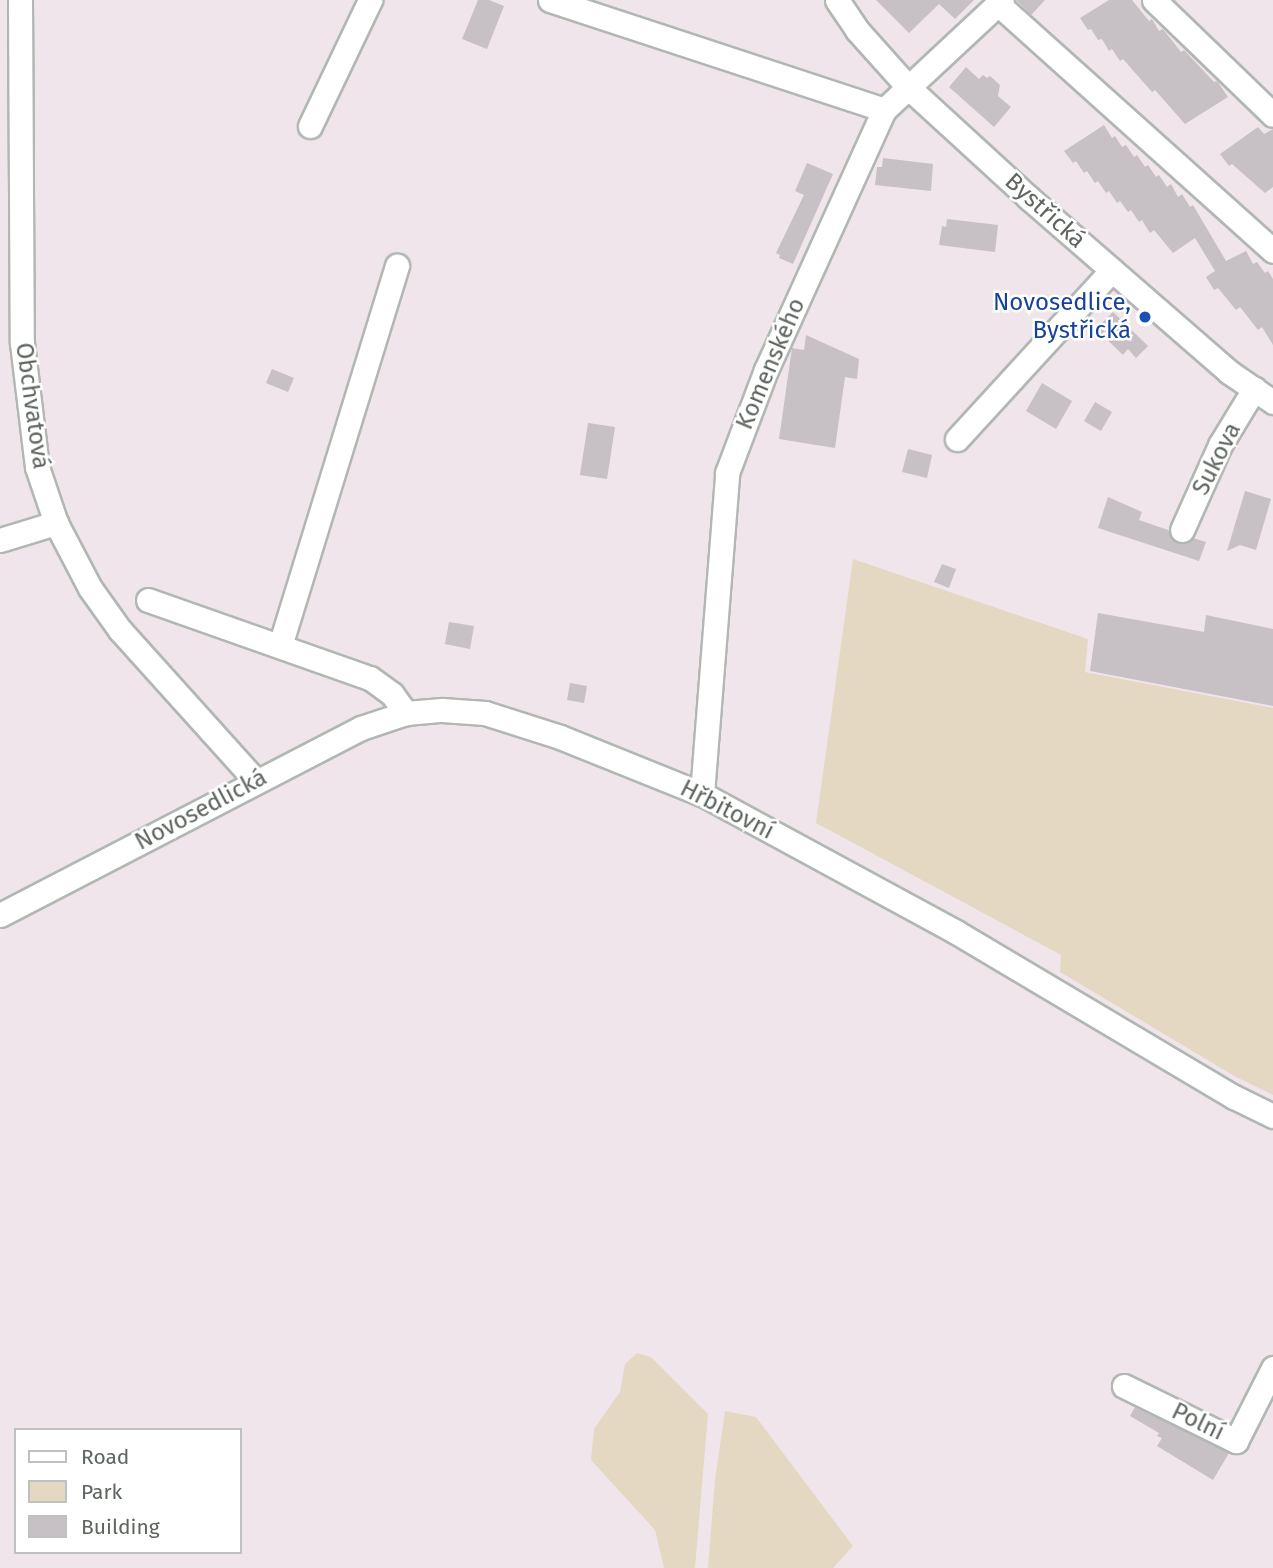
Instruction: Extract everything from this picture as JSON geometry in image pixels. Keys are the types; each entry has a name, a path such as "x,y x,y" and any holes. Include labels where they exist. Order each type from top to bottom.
{"street":[{"name":"Obchvatová","path":"20,0 22,342 37,467 56,523 90,588 120,630 256,781"},
{"path":"310,127 370,0"},
{"path":"550,0 884,110"},
{"name":"Bystřická","path":"837,0 857,30 909,88 1111,270 1229,372 1264,396"},
{"path":"1154,0 1273,115"},
{"path":"1000,2 1273,251"},
{"name":"Komenského","path":"702,794 727,473 766,370 884,110 1000,2"},
{"path":"281,646 397,266"},
{"path":"957,439 1111,270"},
{"name":"Sukova","path":"1182,530 1220,445 1264,396"},
{"path":"0,540 56,523"},
{"path":"148,600 370,678 391,694 407,713"},
{"name":"Hřbitovní","path":"407,713 442,710 485,713 516,720 702,794 956,932 1234,1097 1273,1116"},
{"name":"Novosedlická","path":"0,915 361,728 407,713"},
{"name":"Polní","path":"1124,1386 1236,1440 1273,1367"}],"green space":[{"path":"853,559 1088,639 1085,672 1273,708 1273,1095 1236,1077 1060,972 1061,955 816,823"},
{"path":"637,1353 651,1357 708,1414 695,1568 664,1568 655,1530 591,1460 594,1429 620,1392 625,1364"},
{"path":"725,1411 756,1417 853,1546 833,1568 708,1568 715,1480"}],"building":[{"path":"478,0 489,0 504,6 487,49 462,39"},
{"path":"876,0 974,0 955,19 939,4 909,33"},
{"path":"1016,0 1045,0 1031,15"},
{"path":"1109,0 1132,0 1149,21 1152,19 1159,31 1163,29 1181,52 1184,50 1214,82 1217,81 1228,97 1185,124 1155,90 1152,92 1123,59 1120,61 1112,49 1109,51 1102,39 1098,40 1091,29 1088,30 1080,18"},
{"path":"966,67 979,79 983,75 987,78 990,76 1000,85 998,96 1011,107 994,127 949,87"},
{"path":"1104,125 1122,147 1126,145 1145,167 1148,165 1156,177 1159,175 1167,187 1171,184 1178,197 1182,194 1190,207 1193,205 1226,261 1246,251 1253,264 1257,262 1265,273 1268,271 1273,279 1273,345 1262,327 1258,330 1240,307 1236,310 1218,288 1214,290 1206,277 1215,271 1195,238 1173,253 1154,230 1150,233 1142,220 1139,222 1131,210 1128,212 1120,201 1117,203 1098,181 1095,183 1087,171 1084,173 1076,161 1073,163 1064,151"},
{"path":"1258,127 1264,134 1273,129 1273,187 1265,193 1232,164 1229,166 1220,154"},
{"path":"883,158 933,164 931,191 875,185 877,167 882,167"},
{"path":"807,163 833,174 793,264 779,258 780,255 776,253 804,195 795,191"},
{"path":"947,219 998,225 995,252 939,245 942,226 946,227"},
{"path":"1113,312 1148,346 1136,358 1128,349 1123,355 1096,329"},
{"path":"806,335 859,359 857,379 845,377 835,448 779,439 792,348 804,350"},
{"path":"272,369 294,378 288,392 266,383"},
{"path":"1042,383 1072,401 1056,429 1026,411"},
{"path":"1095,402 1112,412 1101,431 1084,421"},
{"path":"588,423 615,427 607,479 580,475"},
{"path":"908,449 932,455 927,478 902,472"},
{"path":"1245,491 1271,499 1256,550 1240,545 1227,551"},
{"path":"1108,497 1142,512 1139,520 1168,530 1176,542 1184,544 1193,538 1206,542 1199,561 1098,528"},
{"path":"942,564 956,569 949,588 934,582"},
{"path":"1098,613 1204,632 1206,615 1273,629 1273,706 1090,671"},
{"path":"449,622 474,626 470,649 445,644"},
{"path":"570,683 587,686 584,703 567,700"},
{"path":"1135,1407 1229,1453 1213,1480 1157,1446 1162,1438 1157,1436 1159,1433 1130,1416"}],"place":[{"name":"Novosedlice, Bystřická","path":"1145,317"}]}
